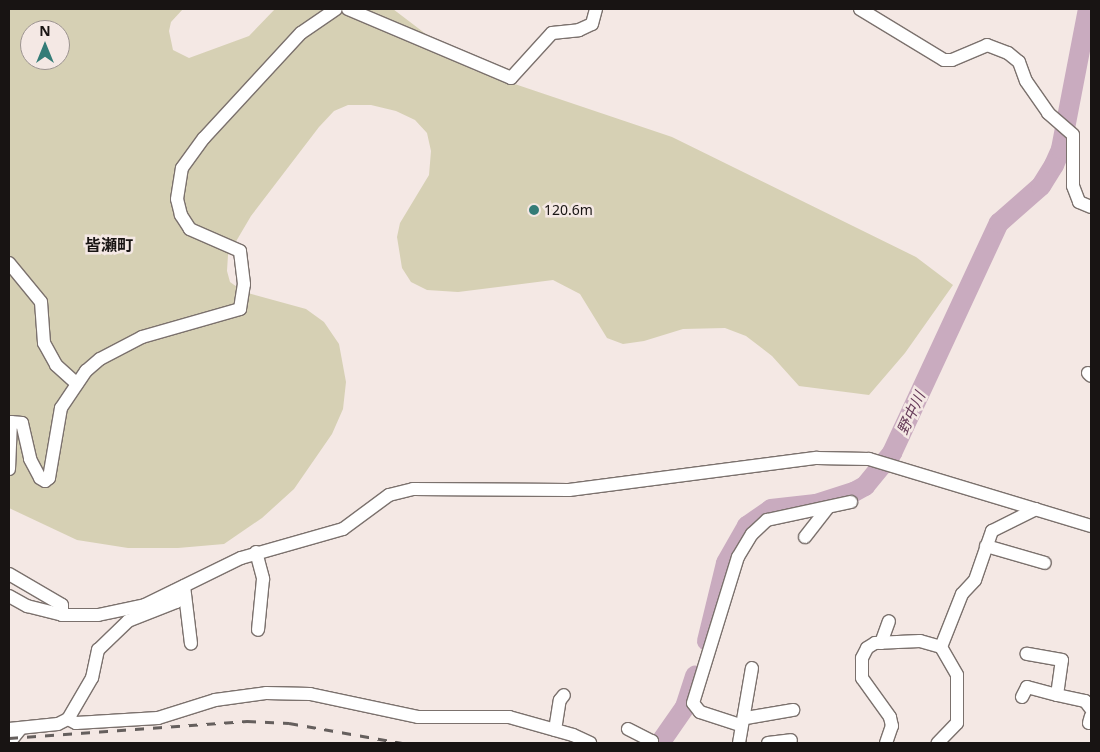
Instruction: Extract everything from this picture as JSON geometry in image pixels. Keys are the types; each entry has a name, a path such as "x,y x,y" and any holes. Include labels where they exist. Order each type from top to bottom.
{"street":[{"path":"9,469 11,422 22,423 30,459 40,478 45,481 49,478 61,408 77,384 100,359 142,337 240,309 244,284 240,250 190,228 181,215 177,199 182,168 204,138 301,33 336,9"},
{"path":"348,9 511,78 552,33 579,30 592,24 596,9"},
{"path":"860,9 944,60 952,60 987,45 1008,53 1019,62 1026,81 1048,113 1073,135 1073,186 1080,202 1091,207"},
{"path":"9,263 41,302 44,343 56,365 77,384"},
{"path":"9,596 27,606 62,615 98,615 145,605 256,552 343,529 389,495 413,489 569,490 817,458 869,459 1091,526"},
{"path":"787,707 743,722 700,712 692,703 738,557 752,534 767,520 790,513 827,509 851,502"},
{"path":"805,537 827,509"},
{"path":"941,647 962,594 975,580 992,532 1036,509"},
{"path":"986,546 1025,552 1045,563"},
{"path":"256,552 263,579 258,630"},
{"path":"9,574 62,605 62,615"},
{"path":"179,588 191,644"},
{"path":"68,719 92,678 98,650 128,621 176,602 179,588"},
{"path":"880,642 889,621"},
{"path":"886,743 892,726 890,717 862,678 861,667 867,648 880,642 920,641 941,647 957,675 957,723 938,743"},
{"path":"1026,654 1062,660 1056,695"},
{"path":"739,743 752,668"},
{"path":"1022,697 1027,687 1085,701 1091,709"},
{"path":"9,743 15,729 68,719 76,723 158,718 215,700 266,693 310,694 418,717 509,717 555,730 590,743"},
{"path":"555,730 560,700 564,695"},
{"path":"628,729 652,741 651,743"},
{"path":"768,743 791,740"}],"shaded area":[{"path":"9,9 183,9 171,22 169,31 173,50 189,58 249,36 275,9 393,9 473,70 672,137 916,257 953,285 905,353 869,395 799,386 772,356 746,336 725,328 683,329 644,341 623,344 607,338 580,294 553,280 458,292 427,290 411,282 402,268 397,237 400,223 429,175 431,151 427,133 415,120 396,111 371,105 348,105 334,111 319,127 251,216 228,255 227,271 230,282 244,292 306,309 324,322 339,344 346,382 343,409 332,434 294,489 262,518 224,544 178,548 128,548 77,540 9,508"}],"waterway":[{"name":"野中川","path":"707,641 726,563 747,526 771,509 816,504 854,492 865,486 892,453 999,223 1041,186 1054,165 1061,149 1088,9"},
{"name":"野中川","path":"660,743 685,707 695,676"}],"railway":[{"path":"9,738 247,721 289,723 402,743"}],"place":[{"name":"120.6m","path":"534,210"}],"district":[{"name":"皆瀬町","path":"109,245"}]}
